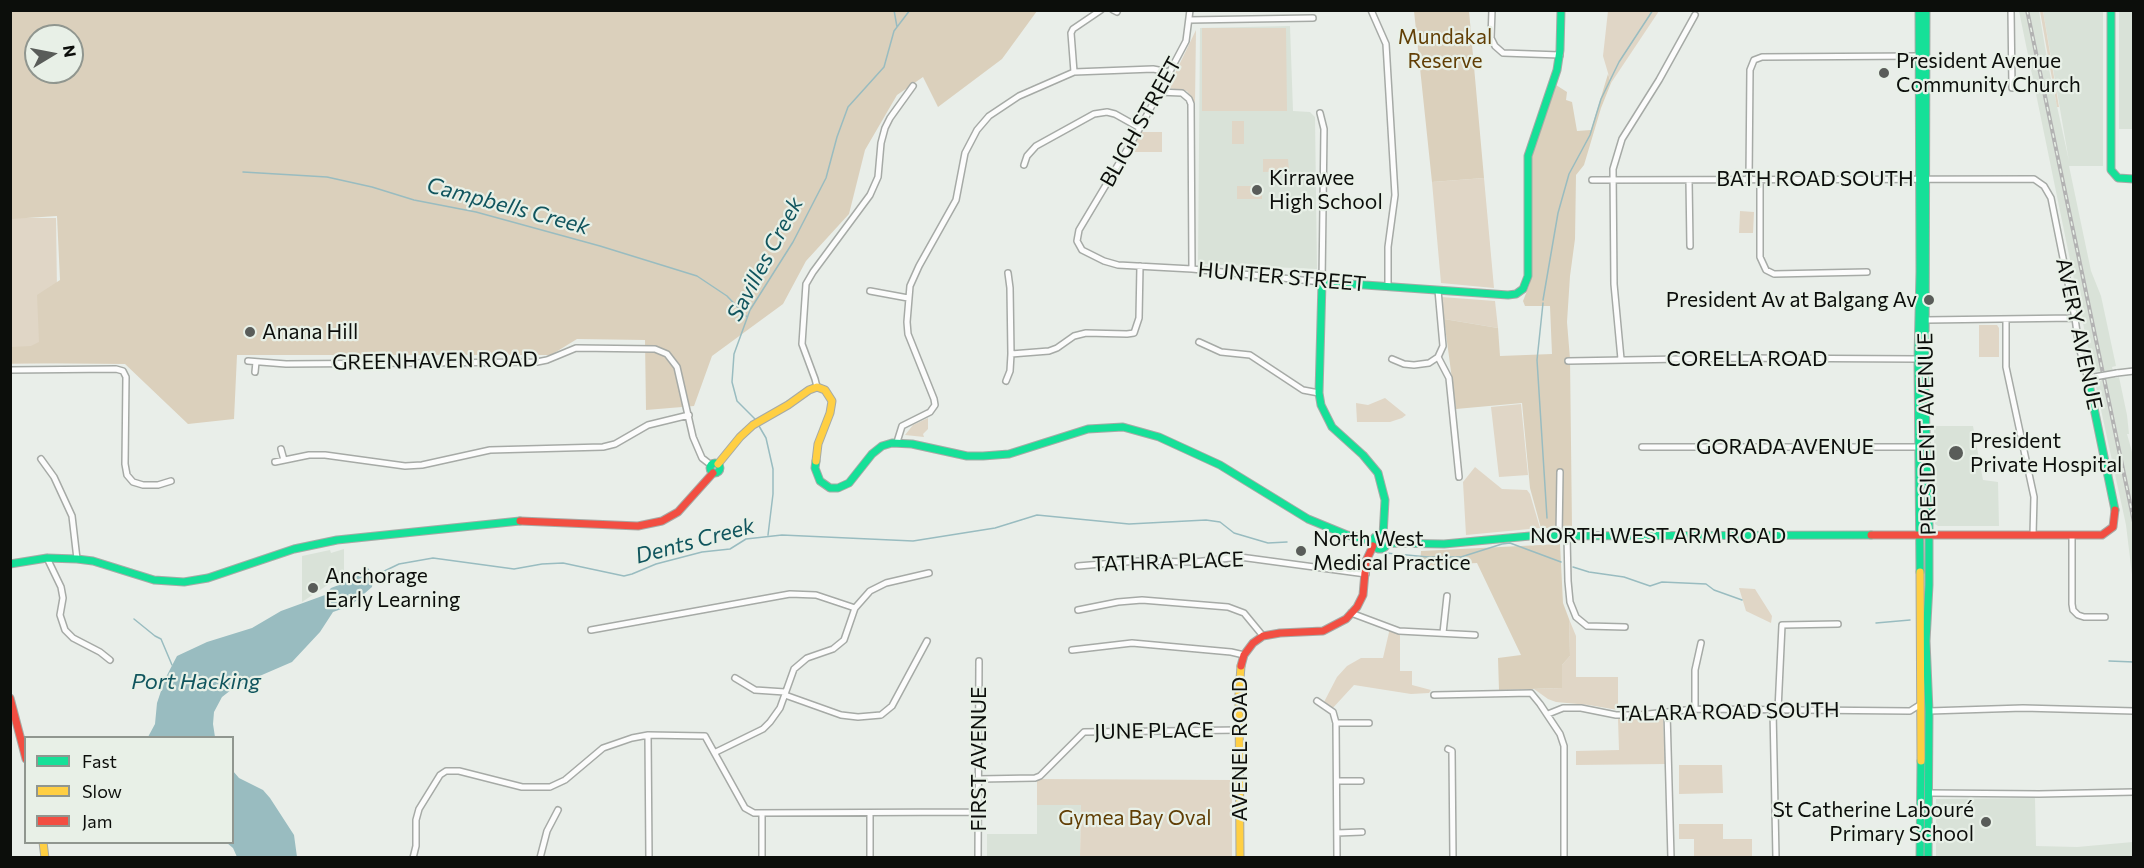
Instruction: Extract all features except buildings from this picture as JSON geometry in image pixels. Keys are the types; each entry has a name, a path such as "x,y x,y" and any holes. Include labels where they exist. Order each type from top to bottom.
{"street":[{"path":"1074,72 1071,33 1073,29 1101,10"},
{"name":"BLIGH STREET","path":"1079,230 1140,128 1186,41 1190,10"},
{"path":"1371,10 1386,44 1395,195 1388,247 1389,286"},
{"path":"1491,10 1491,38 1495,46 1503,53 1560,55 1561,10"},
{"name":"PRESIDENT AVENUE","path":"1919,10 1926,320 1922,359"},
{"name":"PRESIDENT AVENUE","path":"1920,858 1929,711 1926,641 1929,535 1922,359 1926,10"},
{"path":"2011,10 2012,88"},
{"path":"2111,10 2110,166 2112,173 2121,179 2133,179"},
{"path":"1621,360 1614,284 1613,169 1620,143 1695,15"},
{"path":"1189,20 1313,18"},
{"name":"HUNTER STREET","path":"1079,230 1078,245 1087,254 1110,263 1322,282 1508,295 1521,291 1528,280 1528,156 1560,55"},
{"path":"1749,179 1750,70 1754,60 1762,57 1919,56"},
{"path":"897,442 902,426 931,411 935,405 908,334 908,298 914,274 956,200 965,153 977,130 989,116 1018,96 1074,72 1153,69 1169,72"},
{"path":"817,387 802,345 806,284 870,195 878,177 881,143 885,128 913,86"},
{"path":"1159,92 1182,93 1191,104 1192,269"},
{"path":"1024,165 1027,156 1036,146 1094,114 1107,112 1115,114 1140,128"},
{"path":"10,564 47,558 78,559 93,561 154,580 184,582 208,578 294,549 337,540 516,521 638,526 662,521 678,512 714,467 753,425 788,405 808,390 817,387 825,390 832,401 830,413 818,444 815,468 818,478 826,486 838,488 845,486 877,449 897,442 967,456 983,456 1018,451 1088,429 1104,427 1132,429 1159,437 1220,465 1308,519 1381,548 1385,539 1385,500 1378,473 1363,455 1332,427 1324,415 1319,393 1324,129 1320,113"},
{"name":"BATH ROAD SOUTH","path":"1592,180 1973,178 2034,179 2037,181"},
{"path":"1760,179 1760,258 1766,270 1774,274 1867,272"},
{"path":"1689,180 1690,246"},
{"name":"AVERY AVENUE","path":"2037,181 2044,186 2051,198 2079,347 2091,378 2114,503 2116,519 2113,527"},
{"path":"1011,354 1049,351 1074,336 1086,333 1134,333 1139,318 1140,266"},
{"path":"1006,381 1010,371 1011,354 1008,273"},
{"path":"1392,359 1414,365 1430,363 1438,357 1443,346 1438,290"},
{"path":"870,291 908,298"},
{"path":"1926,320 2075,318"},
{"path":"2006,320 2006,367 2034,497 2033,535"},
{"path":"1199,342 1221,352 1250,355 1303,390 1319,393"},
{"name":"GREENHAVEN ROAD","path":"248,361 286,364 537,362 576,348 650,348 667,354 677,367 699,452 702,458 714,467"},
{"path":"1438,357 1449,378 1459,477"},
{"name":"CORELLA ROAD","path":"1568,361 1922,359"},
{"path":"255,372 256,362"},
{"path":"10,370 116,369 123,371 126,374 125,464 127,475 133,482 143,485 158,485 171,481"},
{"path":"2091,378 2133,371"},
{"path":"275,462 325,454 413,466 435,464 465,454 490,450 603,447 615,444 648,425 689,415"},
{"name":"GORADA AVENUE","path":"1642,447 1924,447"},
{"name":"PRESIDENT AVENUE","path":"1924,447 1920,535 1920,757 1925,793 1928,858"},
{"path":"281,449 284,460"},
{"path":"41,459 54,477 72,516 78,559"},
{"path":"1560,472 1563,536 1570,602 1576,617 1587,626 1626,627"},
{"name":"NORTH WEST ARM ROAD","path":"1385,539 1444,544 1514,537 1563,536 2072,536 2102,535 2113,527"},
{"path":"1077,610 1142,600 1228,607 1244,613 1263,636 1323,631 1339,624 1351,613 1363,595 1366,561 1373,543 1378,536 1385,539"},
{"path":"2072,536 2073,610 2084,617 2105,616"},
{"name":"TATHRA PLACE","path":"1078,566 1138,561 1194,562 1240,557 1366,574"},
{"path":"47,558 62,592 60,615 65,630 73,638 110,660"},
{"path":"716,752 766,726 777,714 792,674 801,663 811,656 833,650 844,640 855,608 863,597 877,587 929,573"},
{"path":"591,630 790,594 816,595 855,608"},
{"path":"1443,633 1447,596"},
{"path":"1351,613 1400,631 1475,635"},
{"path":"1776,858 1775,710 1782,625 1838,624"},
{"name":"AVENEL ROAD","path":"1240,858 1239,693 1241,664 1244,655 1253,643 1263,636"},
{"path":"735,678 755,690 785,694 841,715 864,717 881,715 892,706 927,641"},
{"path":"1072,650 1132,643 1244,655"},
{"path":"1695,710 1695,670 1701,643"},
{"name":"FIRST AVENUE","path":"978,858 979,661"},
{"path":"1434,695 1531,693 1548,714 1564,746 1564,858"},
{"path":"10,698 24,751"},
{"path":"1317,701 1333,712 1336,723 1337,858"},
{"path":"1921,704 1910,711 1917,716 1921,724"},
{"name":"TALARA ROAD SOUTH","path":"1548,714 1563,708 1581,708 1616,715 1695,710 1910,711"},
{"path":"1920,757 1925,714 1929,711 2023,708 2133,711"},
{"path":"1667,712 1671,858"},
{"path":"1336,723 1370,723"},
{"name":"JUNE PLACE","path":"980,779 1040,776 1084,732 1240,729"},
{"path":"648,735 649,858"},
{"path":"413,858 416,852 416,820 419,808 440,775 446,771 459,771 522,787 550,786 565,780 603,748 648,735 705,736 716,752 745,808 754,813 978,812"},
{"path":"1452,748 1452,858"},
{"path":"1337,781 1361,781"},
{"path":"1925,793 2133,792"},
{"path":"540,858 547,831 558,810"},
{"path":"870,813 870,858"},
{"path":"762,814 762,858"},
{"path":"1337,833 1362,832"}],"shaded area":[{"path":"2019,11 2039,11 2069,161 2043,11 2103,11 2103,166 2069,166 2091,271 2101,296 2116,366 2112,367 2115,378 2119,377 2127,415 2129,434 2127,434 2134,459 2133,583 2126,525 2095,382 2101,381 2100,371 2093,372"},
{"path":"2119,11 2133,11 2133,129 2119,129"},
{"name":"Kirrawee High School","path":"1290,26 1293,111 1310,112 1315,117 1317,269 1198,264 1200,28"},
{"name":"President Private Hospital","path":"1934,426 1973,426 1983,480 1998,482 1999,526 1938,526 1935,524"},
{"name":"Anchorage Early Learning","path":"344,549 344,574 302,602 302,556 330,550 331,553"},
{"name":"St Catherine Labouré Primary School","path":"2035,798 2036,846 2077,847 2133,842 2133,857 1936,857 1936,799"},
{"path":"1037,805 1081,805 1080,857 987,858 987,834 1037,834"}],"green space":[{"path":"11,11 1037,11 1002,59 938,107 923,77 897,95 865,150 849,214 806,261 783,304 712,356 694,406 646,410 645,340 577,339 551,355 237,355 234,419 188,424 125,364 11,363 11,347 31,346 39,342 37,295 60,280 57,216 11,219"},
{"name":"Mundakal Reserve","path":"1414,11 1469,11 1484,178 1432,182"},
{"path":"1608,11 1659,11 1611,83 1603,56"},
{"path":"2040,11 2043,11 2059,107 2057,107"},
{"path":"1202,28 1286,28 1287,111 1202,111"},
{"path":"1196,30 1195,103 1187,91 1168,88"},
{"path":"1608,74 1611,83 1584,165 1576,175 1575,239 1567,322 1570,359 1572,528 1541,528 1530,488 1522,403 1456,409 1444,319 1498,328 1500,356 1552,354 1550,306 1525,306 1523,301 1530,283 1530,156 1556,85 1567,92 1566,100 1572,102 1577,131 1591,130"},
{"path":"1232,121 1244,121 1244,144 1232,144"},
{"path":"1137,132 1162,132 1162,152 1126,152"},
{"path":"1263,159 1288,159 1289,171 1263,172"},
{"path":"1484,178 1494,288 1441,283 1432,182"},
{"path":"1237,186 1262,186 1262,199 1237,199"},
{"path":"1740,211 1754,212 1753,233 1739,233"},
{"path":"11,218 56,218 58,363 11,364"},
{"path":"1441,297 1495,301 1498,328 1444,319"},
{"path":"1979,325 1997,325 1999,328 1999,357 1979,357"},
{"path":"1385,398 1406,415 1390,422 1357,422 1356,403 1368,405"},
{"path":"1521,404 1528,475 1499,477 1491,407"},
{"path":"928,418 928,429 923,434 924,437 905,435 913,425"},
{"path":"1475,467 1502,489 1527,490 1540,528 1466,535 1463,482"},
{"path":"1560,544 1563,603 1569,619 1570,656 1562,665 1562,688 1499,690 1498,658 1521,655 1477,563 1420,566 1421,551"},
{"path":"1739,588 1755,589 1772,616 1771,623 1746,611"},
{"path":"1569,619 1576,636 1576,677 1618,677 1618,710 1556,702 1534,689 1562,688 1562,665 1570,656"},
{"path":"1390,628 1400,631 1400,671 1412,671 1412,685 1431,690 1429,693 1411,694 1354,685 1331,710 1323,704 1337,677 1347,666 1361,658 1383,658"},
{"path":"1663,718 1665,764 1576,765 1576,751 1619,750 1618,719"},
{"path":"1679,765 1722,765 1723,793 1679,794"},
{"name":"Gymea Bay Oval","path":"1040,779 1232,780 1232,857 1080,857 1081,805 1037,805 1037,781"},
{"path":"1679,824 1723,824 1723,839 1752,839 1752,857 1694,857 1694,839 1679,839"}],"water":[{"name":"Port Hacking","path":"368,568 373,576 372,587 350,606 333,612 320,632 292,662 248,681 222,697 214,712 215,736 149,736 155,724 157,703 165,679 177,656 207,642 252,628 281,611 325,595 331,588 349,581 353,574"},
{"path":"234,772 239,778 263,790 270,798 294,835 297,857 237,857 228,844 234,844"}],"waterway":[{"path":"894,10 897,27"},
{"name":"Savilles Creek","path":"755,419 737,401 732,382 734,354 750,310 793,242 826,178 848,107 884,67 894,31 910,10"},
{"path":"1543,300 1558,213 1569,174 1590,135 1601,99 1619,62 1653,10"},
{"name":"Campbells Creek","path":"243,172 327,177 372,187 414,200 476,212 600,246 697,276 727,296 747,317"},
{"path":"1543,303 1537,360 1547,518"},
{"name":"Savilles Creek","path":"759,426 766,438 773,469 773,494 768,535"},
{"name":"Dents Creek","path":"372,577 399,564 433,558 514,569 563,563 624,576 656,564 702,552 730,549 746,539 782,535 913,541 995,528 1037,515 1129,524 1206,520 1220,522 1234,533 1268,543 1287,542"},
{"name":"Dents Creek","path":"1386,553 1461,557 1510,543 1561,562"},
{"name":"Dents Creek","path":"1573,567 1589,572 1624,577 1650,586 1662,582 1706,584 1714,590 1742,600"},
{"path":"134,619 161,639 172,665"},
{"path":"1876,623 1910,620"},
{"path":"2109,661 2134,662"}],"railway":[{"path":"2027,10 2134,522"}],"traffic: fast":[{"path":"1383,536 1385,500 1378,473 1363,455 1332,427 1321,405 1319,393 1322,282 1508,295 1516,294 1523,289 1528,276 1528,156 1557,70 1561,10"},
{"path":"1919,10 1920,572"},
{"path":"1926,10 1925,398 1929,524 1926,641 1929,711 1928,858"},
{"path":"2111,10 2111,170 2118,178 2134,179"},
{"path":"2088,379 2115,510"},
{"path":"816,461 815,468 820,481 830,488 838,488 849,483 872,454 882,446 892,443 912,444 967,456 983,456 1009,454 1088,429 1123,427 1159,437 1220,465 1308,519 1347,535 1373,541"},
{"path":"715,463 719,464 720,468 719,472 715,473 711,472 710,468 711,464 715,463"},
{"path":"10,564 47,558 77,559 93,561 154,580 184,582 208,578 294,549 337,540 520,521"},
{"path":"1380,535 1385,537 1387,542 1385,547 1380,549 1375,547 1373,542 1375,537 1380,535"},
{"path":"1387,543 1444,544 1530,536 1871,535"},
{"path":"1920,858 1921,761"}],"traffic: slow":[{"path":"718,464 753,425 817,387 825,390 832,401 830,413 818,444 816,461"},
{"path":"1920,572 1921,761"},
{"path":"1240,858 1239,693 1241,666"},
{"path":"43,844 45,858"}],"traffic: jam":[{"path":"520,521 638,526 662,521 678,512 713,473"},
{"path":"1871,535 2102,535 2113,527 2115,510"},
{"path":"1241,666 1244,655 1253,643 1263,636 1323,631 1346,619 1357,607 1363,595 1366,561 1373,546"},
{"path":"10,698 24,751"}],"place":[{"name":"President Avenue Community Church","path":"1884,73"},
{"name":"Kirrawee High School","path":"1257,190"},
{"name":"President Av at Balgang Av","path":"1929,300"},
{"name":"Anana Hill","path":"250,332"},
{"name":"President Private Hospital","path":"1956,453"},
{"name":"North West Medical Practice","path":"1301,551"},
{"name":"Anchorage Early Learning","path":"313,588"},
{"name":"St Catherine Labouré Primary School","path":"1986,822"}]}
